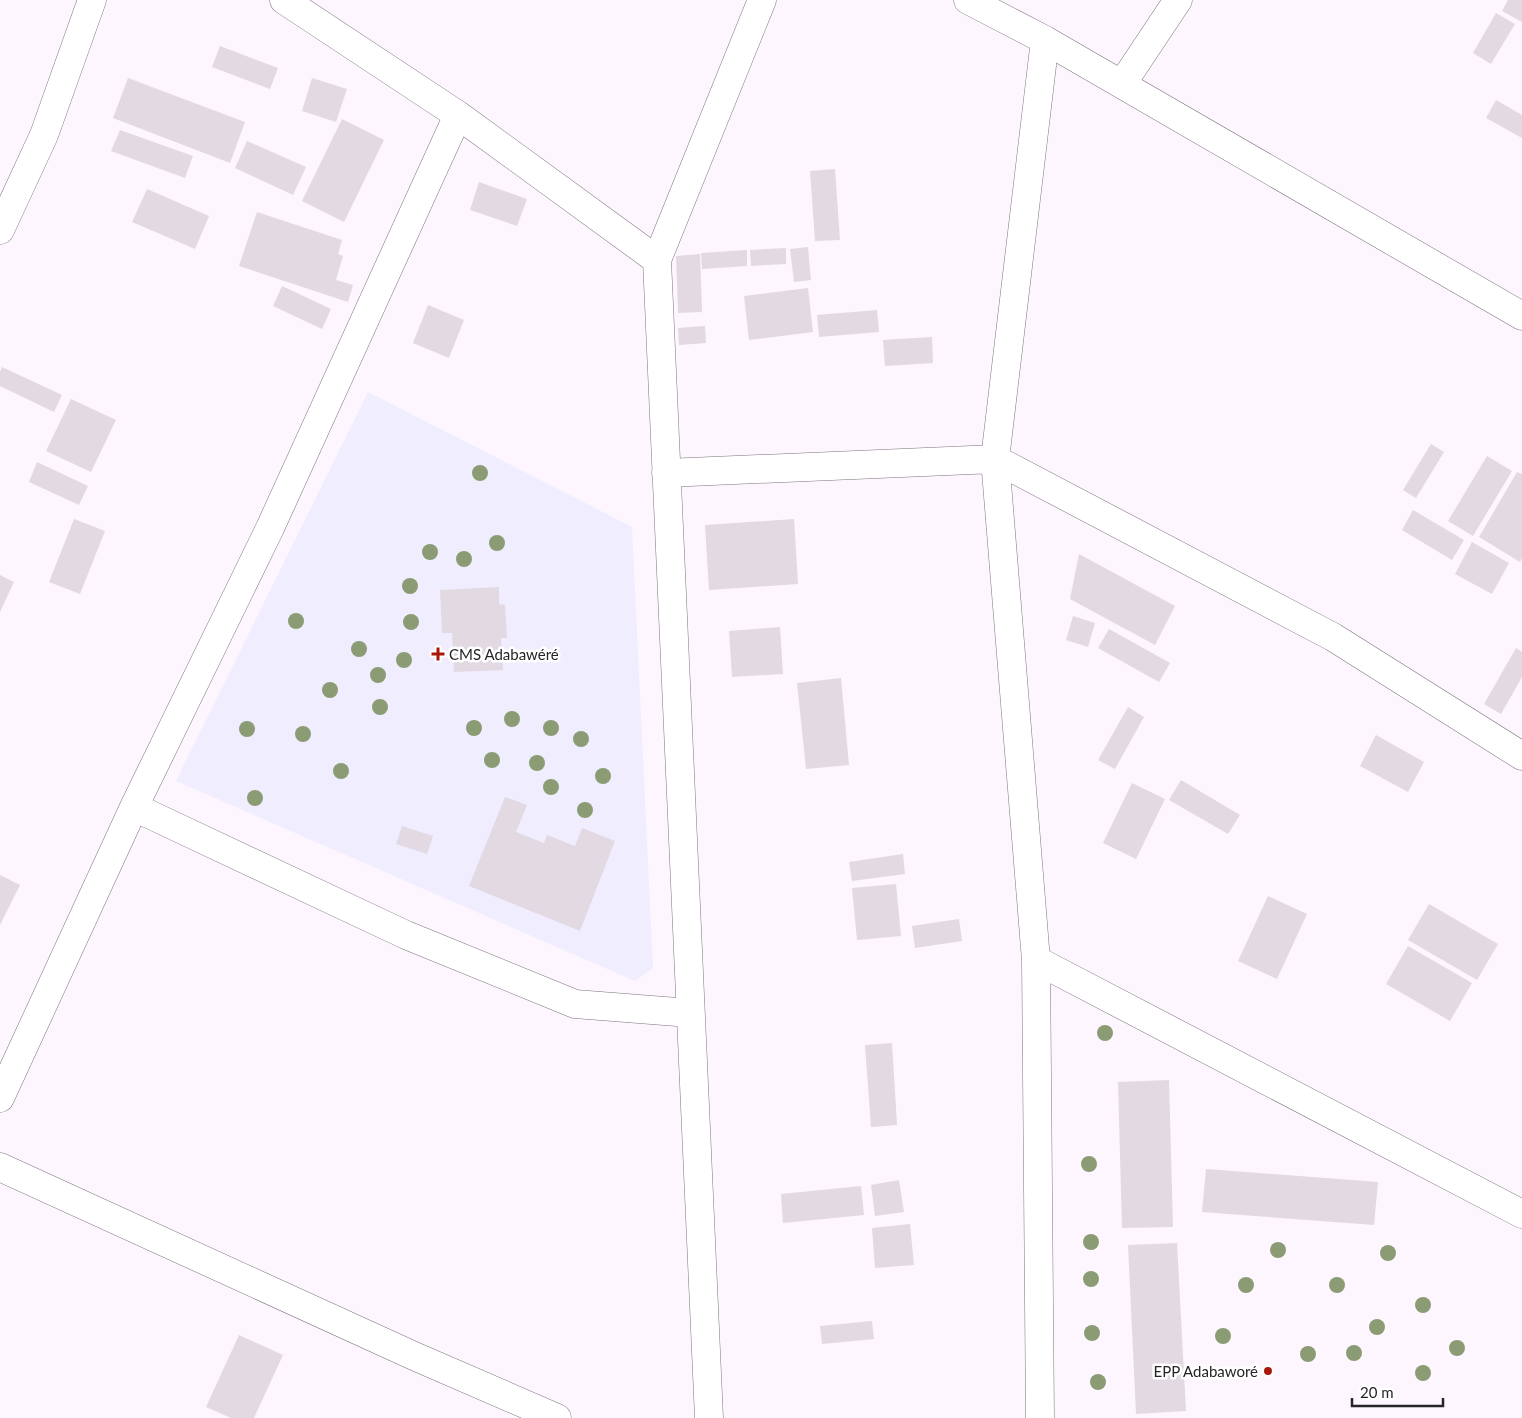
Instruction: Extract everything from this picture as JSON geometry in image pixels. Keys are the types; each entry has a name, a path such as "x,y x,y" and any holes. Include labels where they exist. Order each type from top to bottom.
{"street":[{"path":"0,230 44,135 92,0"},
{"path":"284,0 458,115 657,260"},
{"path":"709,1418 657,260 762,0"},
{"path":"968,0 1045,40 1522,316"},
{"path":"1122,84 1178,0"},
{"path":"1040,1418 1036,960 995,459 1045,40"},
{"path":"0,1098 134,807 270,528 458,115"},
{"path":"666,473 995,459 1333,637 1522,756"},
{"path":"134,807 406,935 575,1004 690,1012"},
{"path":"1036,960 1522,1214"},
{"path":"0,1167 414,1356 558,1418"}],"shaded area":[{"name":"CMS Adabawéré","path":"368,392 632,527 653,968 635,981 176,781"}],"building":[{"path":"1508,0 1522,0 1522,22 1502,11"},
{"path":"1496,13 1515,24 1491,64 1473,53"},
{"path":"220,46 278,68 270,89 212,67"},
{"path":"128,78 245,122 230,163 113,118"},
{"path":"312,78 347,89 336,122 302,111"},
{"path":"1496,100 1522,115 1522,138 1486,118"},
{"path":"342,119 384,140 344,222 302,201"},
{"path":"120,130 193,156 185,178 111,151"},
{"path":"247,141 306,167 293,195 235,168"},
{"path":"835,169 840,240 815,241 810,171"},
{"path":"479,182 527,199 517,226 470,210"},
{"path":"147,189 209,216 195,249 132,222"},
{"path":"257,212 342,240 338,254 343,256 336,280 353,285 348,302 239,266"},
{"path":"808,247 811,280 794,282 790,249"},
{"path":"786,248 786,264 751,266 750,250"},
{"path":"747,250 747,266 702,269 701,253"},
{"path":"700,254 702,312 678,313 676,256"},
{"path":"282,286 331,309 322,329 273,306"},
{"path":"808,288 813,332 749,340 744,296"},
{"path":"428,305 464,320 449,358 413,343"},
{"path":"877,310 879,332 819,337 817,315"},
{"path":"705,326 706,343 679,345 678,328"},
{"path":"932,337 933,363 885,366 883,340"},
{"path":"2,367 62,395 54,412 0,386"},
{"path":"71,399 116,420 91,472 46,451"},
{"path":"1431,444 1444,452 1416,498 1403,490"},
{"path":"1487,456 1512,471 1473,536 1448,521"},
{"path":"37,462 88,486 79,505 29,482"},
{"path":"1517,472 1522,474 1522,558 1520,562 1479,537"},
{"path":"1413,510 1464,540 1452,560 1402,530"},
{"path":"74,519 105,531 80,594 49,582"},
{"path":"794,519 798,584 709,590 705,525"},
{"path":"1472,542 1509,563 1492,594 1455,574"},
{"path":"1079,554 1175,606 1155,645 1070,599"},
{"path":"0,575 14,582 0,612"},
{"path":"499,587 499,604 505,605 507,638 501,638 503,670 454,672 452,633 442,633 440,590"},
{"path":"1073,616 1095,623 1088,647 1066,640"},
{"path":"780,627 783,674 732,677 729,631"},
{"path":"1109,629 1170,663 1159,682 1098,648"},
{"path":"1516,648 1522,652 1522,677 1501,714 1484,704"},
{"path":"841,678 849,765 806,769 797,683"},
{"path":"1128,707 1144,717 1115,769 1098,760"},
{"path":"1376,735 1424,762 1408,792 1360,766"},
{"path":"1181,780 1240,815 1228,834 1169,800"},
{"path":"1132,783 1165,799 1136,859 1103,843"},
{"path":"505,797 527,805 516,832 544,843 547,835 575,846 582,828 615,841 580,931 469,886"},
{"path":"402,826 433,836 427,854 396,844"},
{"path":"903,854 905,874 852,881 849,862"},
{"path":"0,875 20,885 0,925"},
{"path":"896,884 901,936 857,940 852,888"},
{"path":"1268,896 1307,914 1277,979 1238,961"},
{"path":"1429,904 1498,944 1477,980 1408,940"},
{"path":"959,919 962,941 915,948 912,926"},
{"path":"1408,946 1472,983 1450,1021 1386,984"},
{"path":"892,1043 897,1125 871,1127 865,1045"},
{"path":"1169,1080 1173,1227 1122,1228 1118,1082"},
{"path":"1206,1169 1378,1182 1374,1225 1202,1212"},
{"path":"899,1180 904,1212 875,1216 871,1185"},
{"path":"861,1186 864,1215 783,1223 781,1194"},
{"path":"910,1224 914,1265 875,1268 872,1228"},
{"path":"1177,1243 1186,1411 1136,1414 1128,1245"},
{"path":"872,1321 874,1339 822,1344 820,1326"},
{"path":"239,1335 283,1355 254,1418 231,1418 206,1407"}],"place":[{"name":"CMS Adabawéré","path":"438,654"},
{"name":"EPP Adabaworé","path":"1268,1371"}]}
